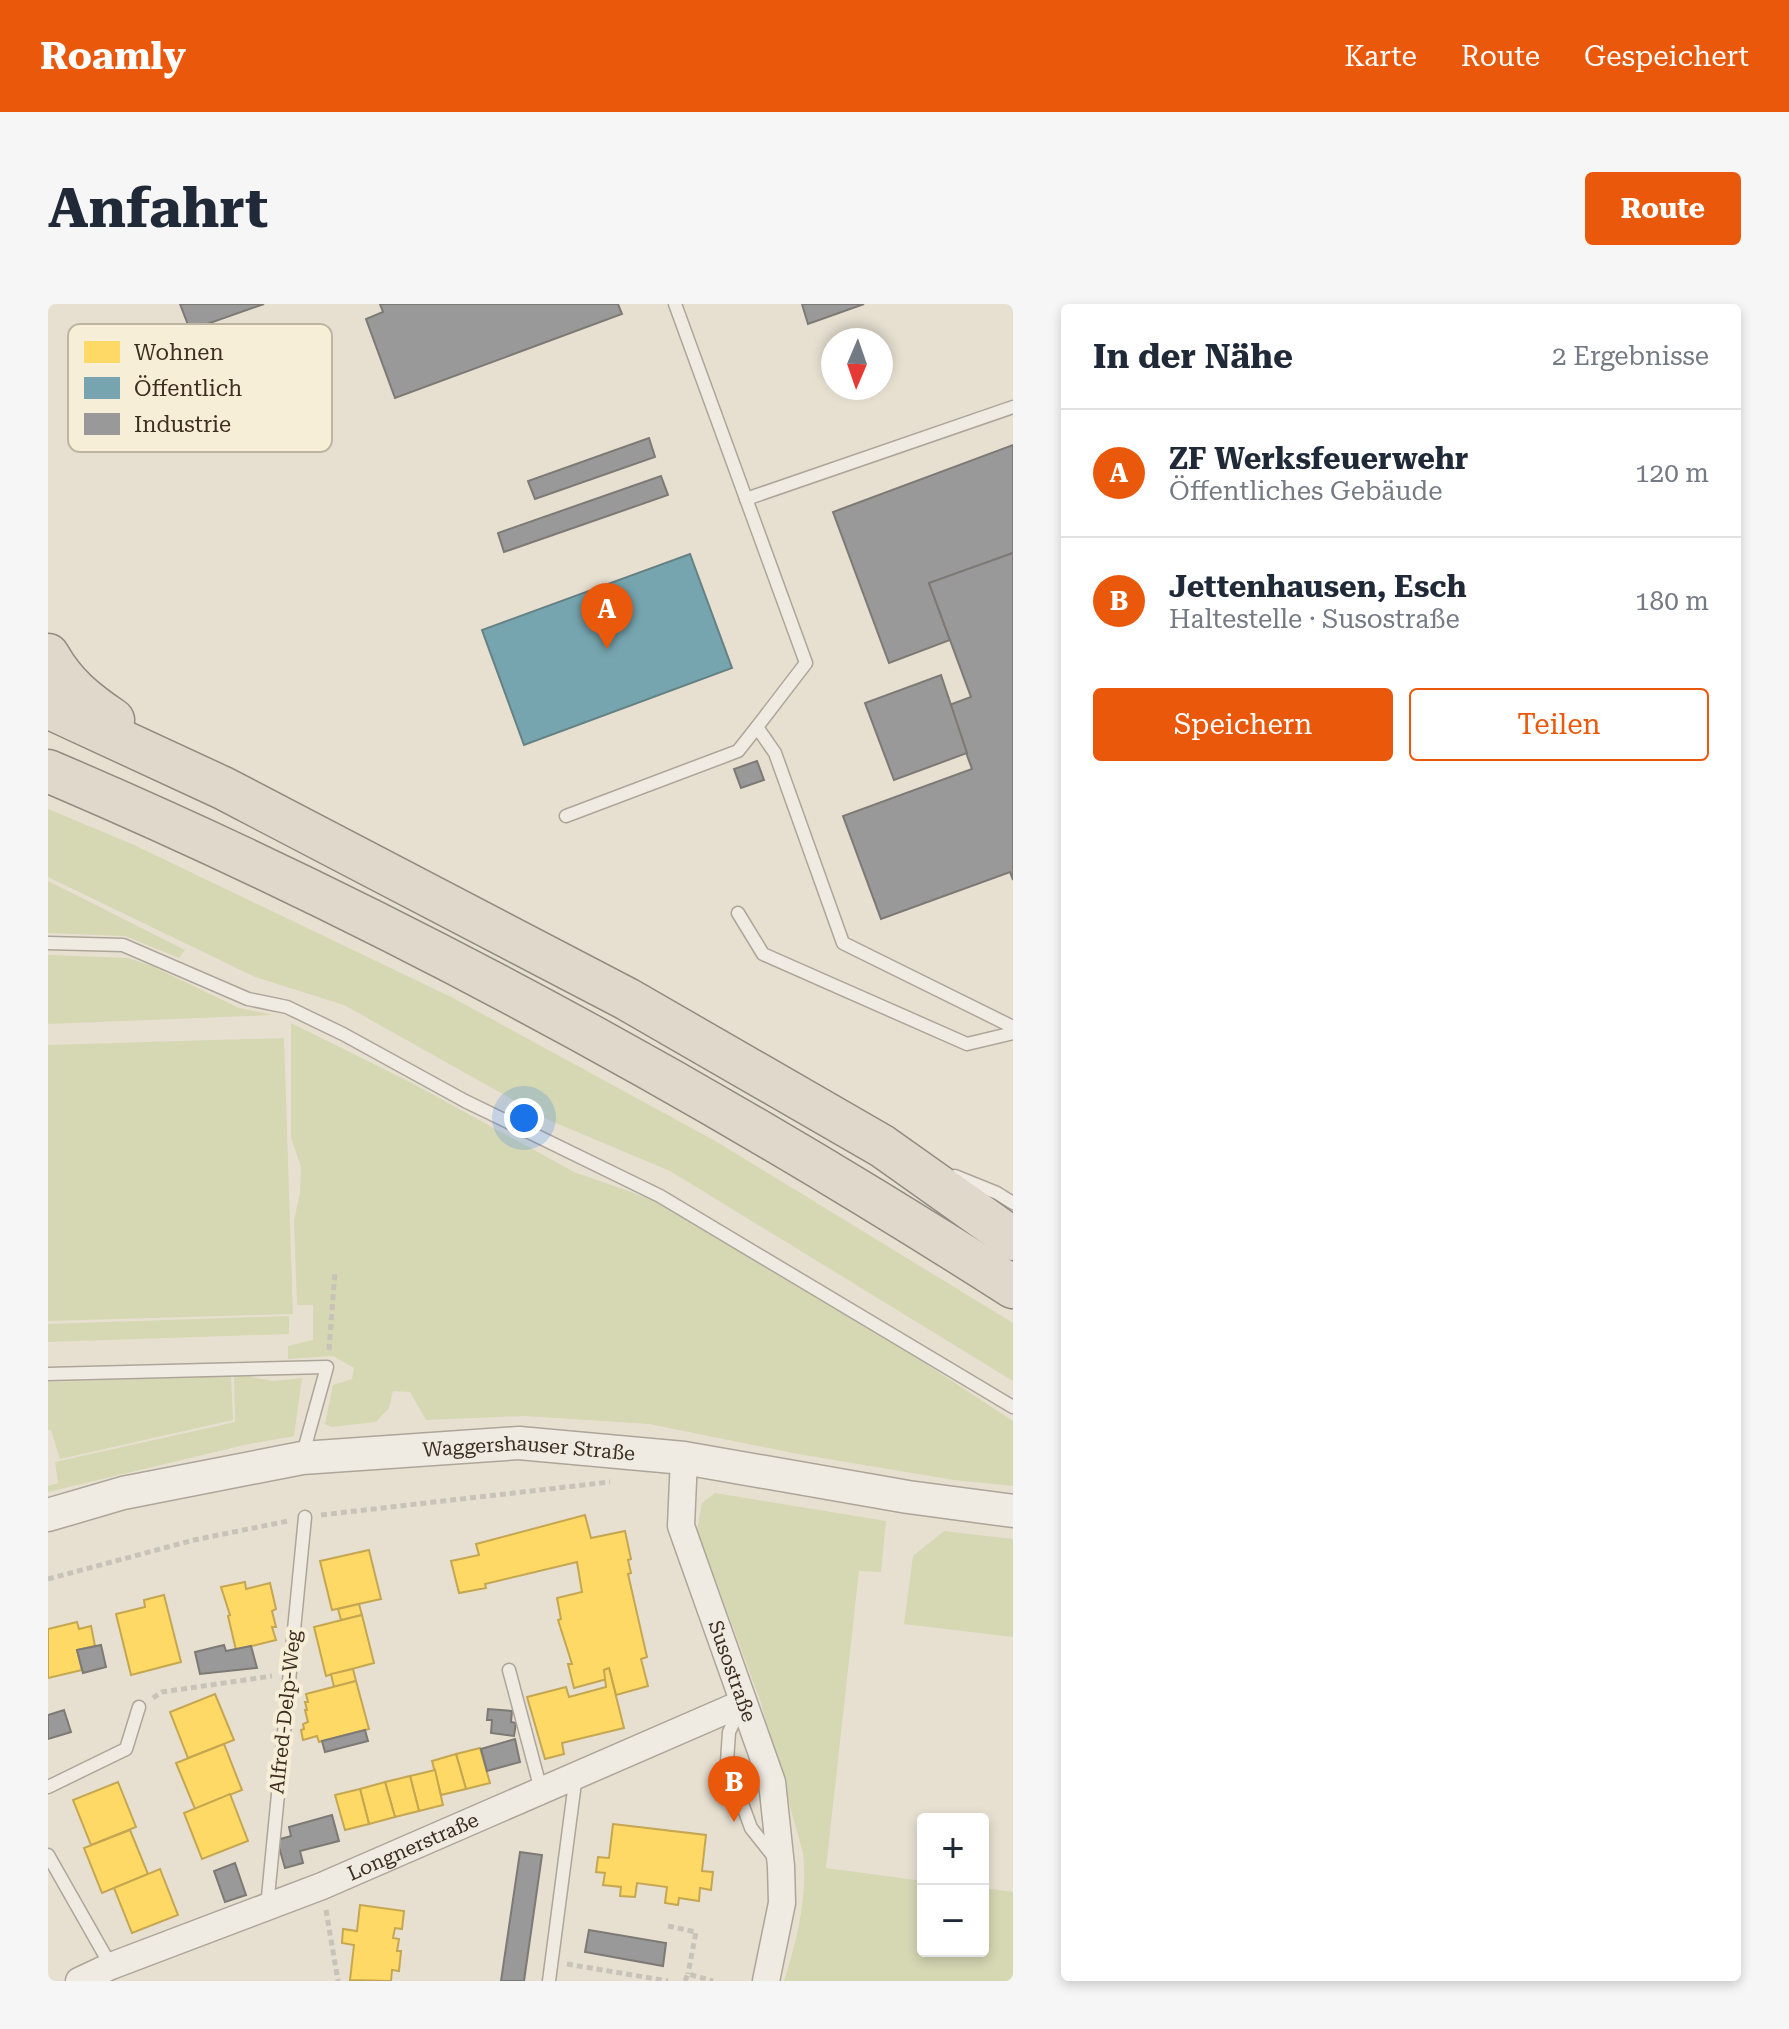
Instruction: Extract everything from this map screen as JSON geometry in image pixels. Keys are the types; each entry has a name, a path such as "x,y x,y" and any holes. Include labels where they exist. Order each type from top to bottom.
{"highway":[{"path":"48,655 61,678 89,704 223,788"},
{"path":"48,707 223,788 614,992 882,1146 1013,1239"},
{"path":"48,771 228,850 511,992 774,1139 1013,1287"}],"street":[{"name":"Waggershauser Straße","path":"48,1515 123,1493 302,1458 519,1443 684,1458 908,1497 1013,1511"},
{"name":"Susostraße","path":"684,1458 681,1526 772,1782 782,1903 766,1981"},
{"name":"Longnerstraße","path":"79,1981 322,1886 743,1703"}],"lane":[{"path":"566,816 738,751 806,663 675,304"},
{"path":"746,499 1013,407"},
{"path":"757,727 775,753 843,943 1013,1027"},
{"path":"738,913 763,954 937,1031 967,1044 1013,1033"},
{"path":"48,943 123,945 248,999 287,1007 329,1027 465,1101 660,1196 1013,1407"},
{"path":"882,1146 997,1193 1013,1203"},
{"path":"48,1374 327,1367 302,1458"},
{"name":"Alfred-Delp-Weg","path":"267,1907 305,1517"},
{"path":"509,1670 541,1790"},
{"path":"743,1703 729,1732 727,1762 751,1828 781,1866"},
{"path":"48,1787 126,1749 139,1707"},
{"path":"549,1981 576,1775"},
{"path":"48,1855 111,1966"}],"path":[{"path":"327,1367 335,1271"},
{"path":"48,1579 194,1540 305,1517 619,1481"},
{"path":"139,1707 162,1692 288,1674"},
{"path":"322,1886 338,1981"},
{"path":"668,1926 696,1932 687,1978 713,1981"},
{"path":"551,1961 668,1981"}],"green space":[{"path":"48,809 132,844 453,998 717,1142 1013,1323 1013,1381 670,1171 551,1121 344,1005 255,977 48,877"},
{"path":"48,881 185,950 179,958 125,936 48,933"},
{"path":"48,955 128,958 152,966 239,1008 274,1015 48,1024"},
{"path":"291,1023 410,1082 574,1172 651,1199 926,1364 1013,1421 1013,1486 954,1480 798,1454 649,1424 525,1416 426,1420 410,1392 393,1391 389,1408 376,1422 331,1427 325,1424 333,1385 352,1379 354,1368 333,1356 288,1359 288,1346 313,1340 313,1305 297,1305 294,1220 300,1193 301,1167 291,1138"},
{"path":"284,1038 293,1314 48,1321 48,1045"},
{"path":"289,1316 289,1334 48,1342 48,1324"},
{"path":"234,1374 273,1381 302,1378 294,1436 48,1492 48,1486 58,1483 55,1462 235,1422"},
{"path":"231,1376 233,1420 60,1459 51,1430 48,1430 48,1382"},
{"path":"715,1493 886,1521 881,1572 859,1571 826,1868 917,1880 917,1957 989,1957 989,1889 1013,1892 1013,1981 784,1981 800,1918 804,1885 803,1853 761,1703 697,1530 702,1503"},
{"path":"944,1531 1013,1539 1013,1637 904,1624 913,1556"}],"building: Wohnen":[{"path":"585,1515 591,1538 625,1531 631,1559 628,1560 631,1573 628,1574 647,1657 641,1659 648,1686 616,1695 609,1668 604,1670 607,1679 574,1688 568,1664 572,1664 558,1620 561,1619 557,1598 582,1592 577,1562 459,1593 451,1561 479,1555 476,1544"},
{"path":"369,1550 381,1599 332,1610 320,1561"},
{"path":"245,1582 246,1589 270,1583 276,1609 272,1611 276,1627 272,1627 276,1640 236,1650 221,1587"},
{"path":"164,1595 181,1662 131,1675 116,1614 145,1607 144,1600"},
{"path":"359,1604 362,1615 341,1620 338,1609"},
{"path":"362,1615 374,1663 326,1676 314,1627"},
{"path":"77,1622 79,1629 91,1626 95,1646 77,1650 82,1670 48,1678 48,1629"},
{"path":"609,1668 624,1728 562,1743 564,1754 545,1759 527,1697 566,1687 569,1697 606,1687 604,1670"},
{"path":"353,1669 356,1681 334,1687 331,1674"},
{"path":"356,1681 369,1729 319,1742 317,1736 303,1740 301,1730 304,1729 303,1724 308,1722 306,1694"},
{"path":"215,1694 234,1740 188,1758 170,1712"},
{"path":"224,1744 242,1790 195,1809 176,1763"},
{"path":"480,1748 490,1783 466,1789 456,1754"},
{"path":"456,1754 466,1789 441,1795 432,1761"},
{"path":"435,1770 443,1805 419,1811 410,1776"},
{"path":"410,1776 419,1811 395,1817 385,1782"},
{"path":"118,1782 136,1827 91,1845 73,1800"},
{"path":"385,1782 395,1817 369,1824 360,1789"},
{"path":"360,1789 369,1824 345,1830 335,1795"},
{"path":"230,1794 248,1841 202,1859 184,1813"},
{"path":"613,1824 706,1835 702,1871 713,1872 711,1890 700,1888 699,1901 679,1898 678,1905 665,1903 667,1887 637,1883 635,1897 620,1896 621,1887 603,1885 605,1873 596,1872 598,1857 609,1858"},
{"path":"130,1830 148,1874 102,1893 84,1848"},
{"path":"160,1869 178,1915 132,1933 114,1888"},
{"path":"360,1905 404,1911 402,1929 395,1928 393,1938 399,1939 399,1971 392,1970 391,1981 350,1980 354,1945 342,1943 343,1929 357,1931"}],"building: Öffentlich":[{"path":"690,554 732,668 524,745 482,630"}],"building: Industrie":[{"path":"180,304 264,304 207,324 188,324"},
{"path":"380,304 618,304 622,314 395,398 366,319 383,312"},
{"path":"802,304 864,304 808,324"},
{"path":"649,438 655,457 535,499 528,481"},
{"path":"1013,445 1013,553 929,583 950,640 889,663 833,512"},
{"path":"661,476 668,495 504,552 498,533"},
{"path":"1013,553 1013,880 1010,872 881,919 843,816 972,769 949,705 971,697 929,583"},
{"path":"941,675 967,753 894,780 865,703"},
{"path":"757,761 764,780 741,788 734,769"},
{"path":"101,1645 106,1667 83,1673 77,1650"},
{"path":"224,1645 226,1651 251,1646 257,1668 200,1674 195,1652"},
{"path":"488,1709 512,1711 511,1722 516,1723 514,1736 491,1733 492,1720 487,1720"},
{"path":"64,1710 71,1732 48,1739 48,1715"},
{"path":"365,1730 368,1741 325,1752 322,1741"},
{"path":"515,1739 520,1762 487,1771 481,1749"},
{"path":"332,1815 339,1841 300,1851 303,1863 285,1868 277,1840 291,1836 289,1827"},
{"path":"520,1852 542,1855 524,1981 501,1981"},
{"path":"235,1863 246,1895 225,1902 214,1871"},
{"path":"589,1930 666,1943 663,1966 585,1952"}],"place":[{"name":"ZF Werksfeuerwehr","path":"607,649"},
{"name":"Jettenhausen, Esch","path":"734,1822"}]}
